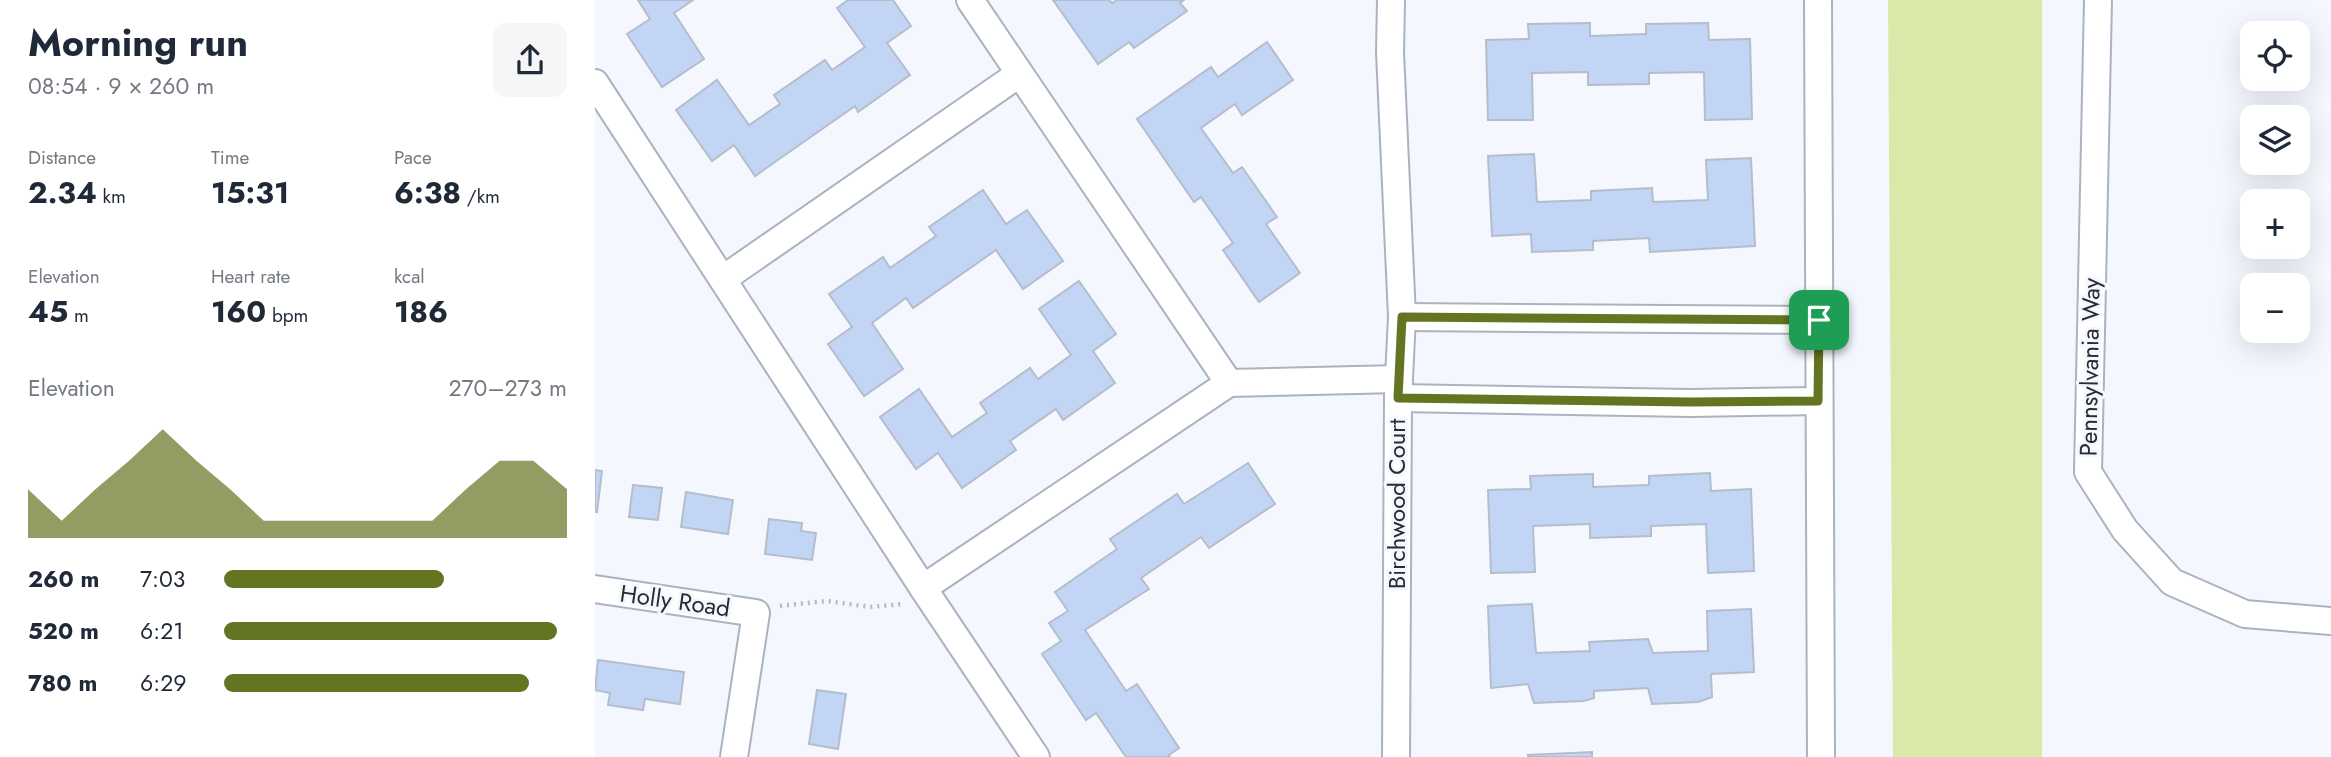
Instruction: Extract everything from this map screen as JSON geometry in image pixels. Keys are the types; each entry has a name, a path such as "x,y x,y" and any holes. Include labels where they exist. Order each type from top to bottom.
{"street":[{"path":"970,0 1229,383"},
{"name":"Birchwood Court","path":"1391,0 1390,52 1402,317 1398,388 1396,757"},
{"path":"1818,0 1821,757"},
{"name":"Pennsylvania Way","path":"2098,0 2088,472 2125,530 2172,582 2245,614 2331,621"},
{"path":"723,279 1019,74"},
{"path":"595,83 1036,757"},
{"path":"1402,317 1819,320"},
{"path":"923,588 1229,383 1690,402 1818,401"},
{"name":"Holly Road","path":"595,589 756,612"},
{"path":"734,757 756,612"}],"path":[{"path":"756,612 827,601 870,607 910,604 923,588"}],"green space":[{"path":"1888,0 2042,0 2042,757 1893,757"}],"building":[{"path":"638,0 693,0 674,13 704,59 662,87 627,34 650,19"},
{"path":"848,0 893,0 911,26 887,43 910,75 858,112 855,106 755,176 734,145 712,161 676,110 717,80 749,125 780,104 774,95 825,60 832,70 865,47 837,8"},
{"path":"1053,0 1109,0 1112,3 1117,0 1184,0 1180,3 1187,11 1134,48 1129,42 1098,64"},
{"path":"1590,23 1590,36 1646,34 1646,24 1708,23 1709,40 1750,39 1752,119 1705,120 1704,72 1649,73 1649,84 1588,85 1588,72 1532,73 1533,120 1488,120 1486,40 1529,39 1528,24"},
{"path":"1267,42 1293,80 1242,115 1235,104 1201,128 1233,173 1242,167 1277,217 1266,224 1300,273 1259,302 1223,250 1233,243 1201,197 1194,202 1137,119 1211,67 1218,77"},
{"path":"1534,154 1537,202 1591,200 1591,191 1652,188 1653,202 1708,200 1706,160 1751,158 1755,246 1650,252 1649,238 1593,241 1593,250 1532,252 1531,234 1492,236 1488,156"},
{"path":"983,190 1006,224 1027,210 1063,261 1023,289 996,250 913,308 906,298 872,323 903,369 864,396 828,344 852,327 829,294 883,257 890,268 936,236 929,227"},
{"path":"1079,281 1116,334 1093,351 1115,383 1063,420 1056,409 1010,441 1016,450 962,488 938,453 916,469 880,417 919,389 952,437 987,413 980,403 1030,368 1038,379 1071,355 1039,309"},
{"path":"1248,463 1275,504 1209,548 1201,537 1141,578 1149,589 1085,630 1126,691 1137,684 1179,748 1169,755 1170,757 1126,757 1096,713 1086,720 1042,654 1061,641 1049,623 1068,611 1055,592 1117,549 1110,539 1177,494 1184,504"},
{"path":"595,470 602,471 597,512 595,512"},
{"path":"1710,473 1711,491 1751,489 1754,571 1708,573 1706,524 1651,526 1651,536 1590,538 1590,524 1533,526 1535,572 1491,573 1488,490 1531,489 1530,476 1593,474 1593,487 1649,485 1649,476"},
{"path":"633,485 662,488 658,520 629,517"},
{"path":"686,492 733,500 728,534 681,527"},
{"path":"769,519 802,523 801,531 816,533 812,560 765,554"},
{"path":"1532,604 1536,653 1590,651 1589,642 1648,639 1653,653 1708,651 1707,611 1751,609 1754,672 1711,674 1712,697 1698,702 1652,704 1648,688 1594,691 1594,698 1584,701 1534,703 1528,684 1491,688 1488,606"},
{"path":"598,660 684,672 680,704 645,699 643,710 608,705 610,693 595,690"},
{"path":"817,690 846,694 838,749 809,744"},
{"path":"1592,752 1592,757 1528,757 1528,755"}],"route":[{"path":"1402,317 1819,320 1818,401 1398,398 1402,317"}]}
